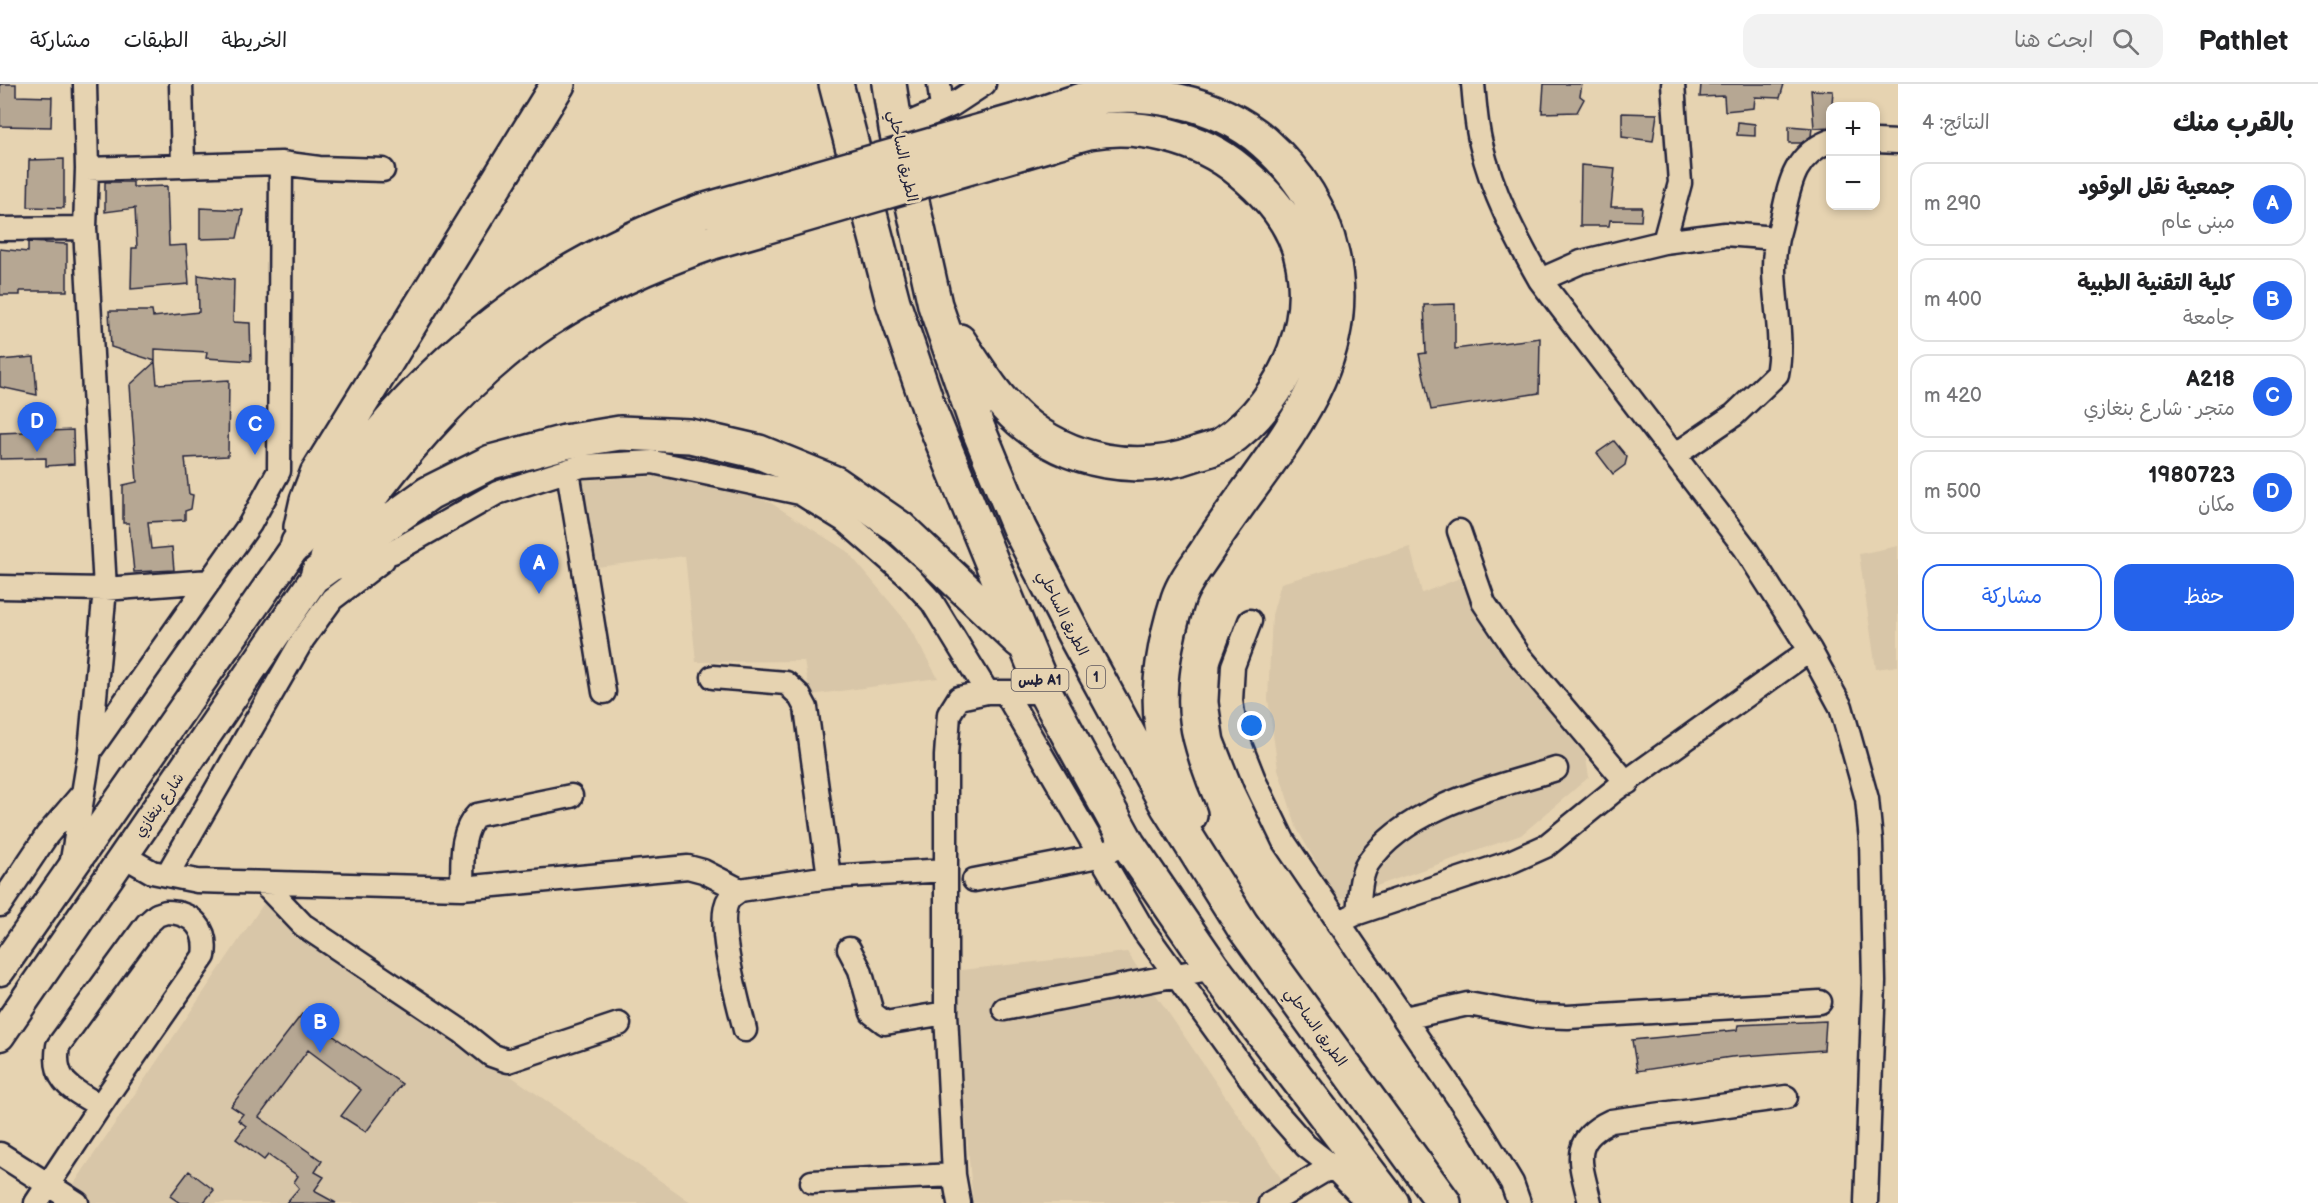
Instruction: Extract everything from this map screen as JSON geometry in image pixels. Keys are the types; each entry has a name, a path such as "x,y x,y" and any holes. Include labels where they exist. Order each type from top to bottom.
{"highway":[{"path":"298,543 306,501 317,474 558,84"},
{"name":"طس A1","path":"836,84 893,302 932,414 1025,645 1114,850 1213,968 1343,1160 1392,1203"},
{"name":"الطريق الساحلي","path":"889,84 896,129 935,305 977,426 1020,528 1074,636 1168,807 1242,926 1444,1203"},
{"path":"298,543 406,404 459,352 520,303 584,262 646,231 702,211 1082,100 1123,96 1169,99 1215,112 1251,131 1282,159 1308,192 1326,229 1338,282 1334,330 1318,386 1292,429 1230,516 1179,595 1163,652 1161,725 1187,810 1242,926"},
{"path":"318,573 351,522 402,457 457,397 504,355 547,321 588,295 643,268 713,242 1090,132 1127,129 1182,139 1227,159 1264,191 1294,236 1306,284 1300,335 1278,388 1251,421 1222,444 1180,459 1128,466 1072,453 1020,420 981,374 935,305"},
{"path":"318,573 429,493 491,462 565,442 620,433 690,436 759,452 835,483 900,528 1025,645"}],"main road":[{"path":"0,971 298,543"},
{"name":"شارع بنغازي","path":"4,1021 124,856 318,573"}],"street":[{"path":"70,871 90,752 105,589 85,228 87,169 85,84"},
{"path":"181,84 183,166"},
{"path":"939,84 942,109"},
{"path":"896,129 952,105 984,84"},
{"path":"1473,84 1480,143 1493,183 1519,243 1540,280 1744,548 1810,650 1841,707 1864,789 1870,830 1874,982 1866,1203"},
{"path":"1664,242 1680,183 1674,84"},
{"path":"1880,141 1898,142"},
{"path":"1675,455 1734,415 1777,374 1779,347 1773,263 1777,238 1795,169 1812,150 1826,143"},
{"path":"87,169 281,163 319,168 383,170"},
{"path":"90,752 250,524 279,471 281,163"},
{"path":"0,230 85,228"},
{"path":"1540,280 1581,262 1664,242 1725,234 1777,238"},
{"path":"166,876 303,639 332,599 393,552 497,493 582,466 653,462 800,493 845,521 909,577 932,602 1114,850 1144,931 1269,1104 1306,1146 1343,1160 1368,1203"},
{"path":"568,471 604,692"},
{"path":"1459,531 1484,603 1518,655 1627,783"},
{"path":"318,573 393,552"},
{"path":"0,587 105,589 210,582"},
{"path":"1250,621 1233,666 1231,700 1236,734 1255,782 1284,842 1348,918 1405,1018 1480,1130 1512,1183 1519,1203"},
{"path":"1348,918 1533,854 1570,829 1627,783 1810,650"},
{"path":"713,677 786,683 802,701 806,708 829,877"},
{"path":"959,1203 954,1175 946,1012 949,714 959,698 996,692 1045,692"},
{"path":"1348,918 1368,864 1395,836 1447,803 1556,769"},
{"path":"0,905 47,835 83,793"},
{"path":"462,888 465,833 477,815 571,796"},
{"path":"974,880 1114,850"},
{"path":"124,856 152,872 197,881 462,888 688,867 703,871 740,890"},
{"path":"745,1030 730,972 723,918 728,899 740,890 829,877 946,870"},
{"path":"263,883 303,925 461,1031 491,1055 508,1061 620,1024"},
{"path":"36,1203 204,956 203,933 189,916 178,912 152,919 58,1046 55,1061 58,1076 74,1090 100,1106"},
{"path":"849,949 860,970 872,1013 885,1023 946,1012"},
{"path":"1004,1009 1178,977 1213,968"},
{"path":"1405,1018 1468,1004 1535,1016 1568,1017 1820,1002"},
{"path":"1590,1203 1581,1165 1583,1142 1591,1131 1611,1121 1786,1097"},
{"path":"0,1154 77,1203"},
{"path":"1270,1203 1343,1160"},
{"path":"812,1182 954,1175"}],"shaded area":[{"path":"662,476 736,491 771,503 848,552 905,620 938,678 810,695 804,661 696,662 685,556 589,568 578,480"},
{"path":"1898,546 1898,666 1876,669 1859,554"},
{"path":"1410,547 1422,593 1460,578 1490,634 1583,740 1589,777 1521,835 1337,900 1297,829 1278,769 1268,699 1272,615 1281,583"},
{"path":"264,903 692,1203 61,1203"},
{"path":"1127,952 1299,1203 973,1203 952,971"}],"building":[{"path":"0,84 16,84 16,96 52,97 51,127 0,126"},
{"path":"1544,84 1582,84 1580,96 1584,99 1577,112 1542,113"},
{"path":"1701,84 1784,84 1780,98 1755,97 1754,108 1725,111 1724,96 1700,97"},
{"path":"1811,90 1833,91 1832,102 1826,102 1826,127 1814,128"},
{"path":"1622,113 1657,114 1653,141 1622,137"},
{"path":"1738,122 1755,124 1755,136 1737,135"},
{"path":"1789,126 1812,128 1811,136 1801,143 1789,143"},
{"path":"64,159 64,208 28,207 29,160"},
{"path":"1581,165 1615,168 1611,207 1642,207 1641,221 1610,220 1609,226 1580,226"},
{"path":"105,182 133,182 133,187 167,186 169,246 186,245 189,284 131,289 132,248 137,248 135,208 105,212"},
{"path":"200,208 243,210 237,238 200,239"},
{"path":"28,242 67,244 67,291 20,291 20,295 0,295 0,249 28,252"},
{"path":"198,275 234,280 233,322 250,323 251,361 206,358 207,352 155,349 155,361 111,347 109,311 152,311 153,317 199,312"},
{"path":"1455,304 1455,349 1540,338 1539,393 1431,410 1419,354 1426,353 1424,305"},
{"path":"34,357 37,395 0,387 0,360"},
{"path":"155,362 157,384 229,380 228,456 185,458 189,494 193,495 191,509 185,511 185,520 148,522 151,549 172,547 174,570 134,572 129,523 123,523 123,485 137,482 130,385"},
{"path":"73,430 74,464 46,466 46,458 0,459 0,433"},
{"path":"1614,441 1627,457 1625,465 1613,474 1597,453"},
{"path":"302,1014 402,1084 366,1132 341,1116 361,1090 308,1050 259,1117 322,1161 315,1172 324,1177 314,1191 336,1203 286,1203 299,1188 294,1182 298,1176 268,1155 264,1160 236,1139 246,1126 238,1120 243,1114 231,1106"},
{"path":"1826,1021 1824,1050 1731,1057 1637,1071 1632,1040 1737,1030 1738,1025"},
{"path":"189,1171 214,1190 203,1203 180,1203 170,1196"}],"place":[{"name":"1980723","path":"37,452"},
{"name":"A218","path":"255,455"},
{"name":"جمعية نقل الوقود","path":"539,594"},
{"name":"كلية التقنية الطبية","path":"320,1053"}]}
